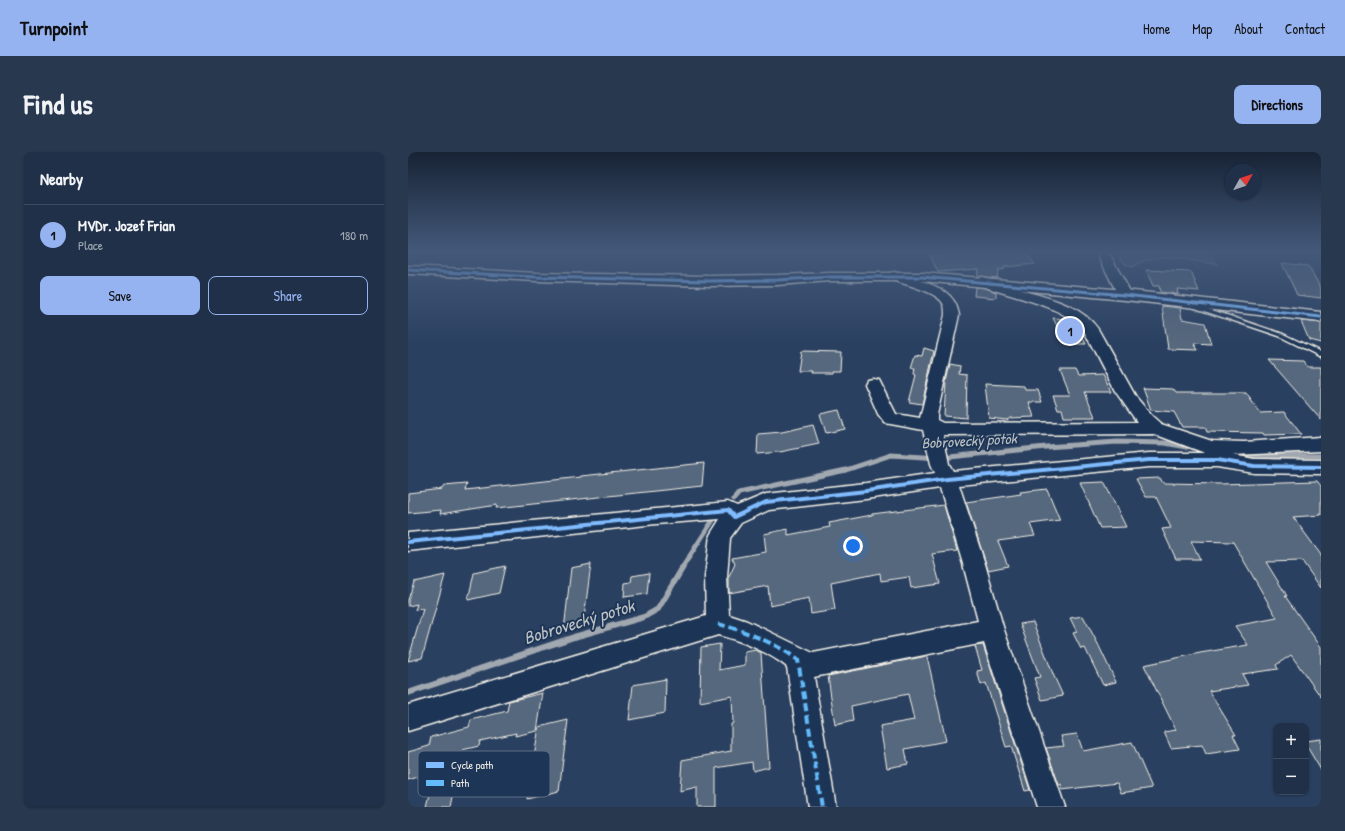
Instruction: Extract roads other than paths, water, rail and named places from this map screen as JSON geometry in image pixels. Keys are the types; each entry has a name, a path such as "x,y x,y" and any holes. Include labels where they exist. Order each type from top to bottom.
{"street":[{"path":"912,283 938,292 946,298 951,305 952,315 928,415 929,424 934,435 941,464 974,564 992,630 1052,807"},
{"path":"985,283 994,287 1065,309 1081,318 1091,329 1130,401 1145,421 1155,428 1214,454 1254,466 1321,466"},
{"path":"998,283 1174,300 1321,317"},
{"path":"1119,283 1125,295"},
{"path":"873,384 887,414 891,419 917,424 929,424 942,429 1155,428"},
{"path":"718,624 716,577 720,535 734,517 766,502 941,464 1149,460 1214,454 1244,449 1321,444"},
{"path":"408,542 728,510 734,517"},
{"path":"408,718 718,624 739,629 788,653 798,660 813,665 992,630"},
{"path":"798,660 822,807"}],"lane":[{"path":"1174,300 1234,318 1282,335 1321,355"}],"waterway":[{"name":"Bobrovecký potok","path":"734,499 739,493 846,470 891,455 940,458 1046,447 1117,442 1165,443 1187,447"},
{"name":"Bobrovecký potok","path":"1240,456 1321,456"},
{"name":"Bobrovecký potok","path":"682,568 713,520"},
{"name":"Bobrovecký potok","path":"408,693 574,637 644,617 658,609 683,567"}],"place":[{"name":"MVDr. Jozef Frian","path":"1070,331"}]}
